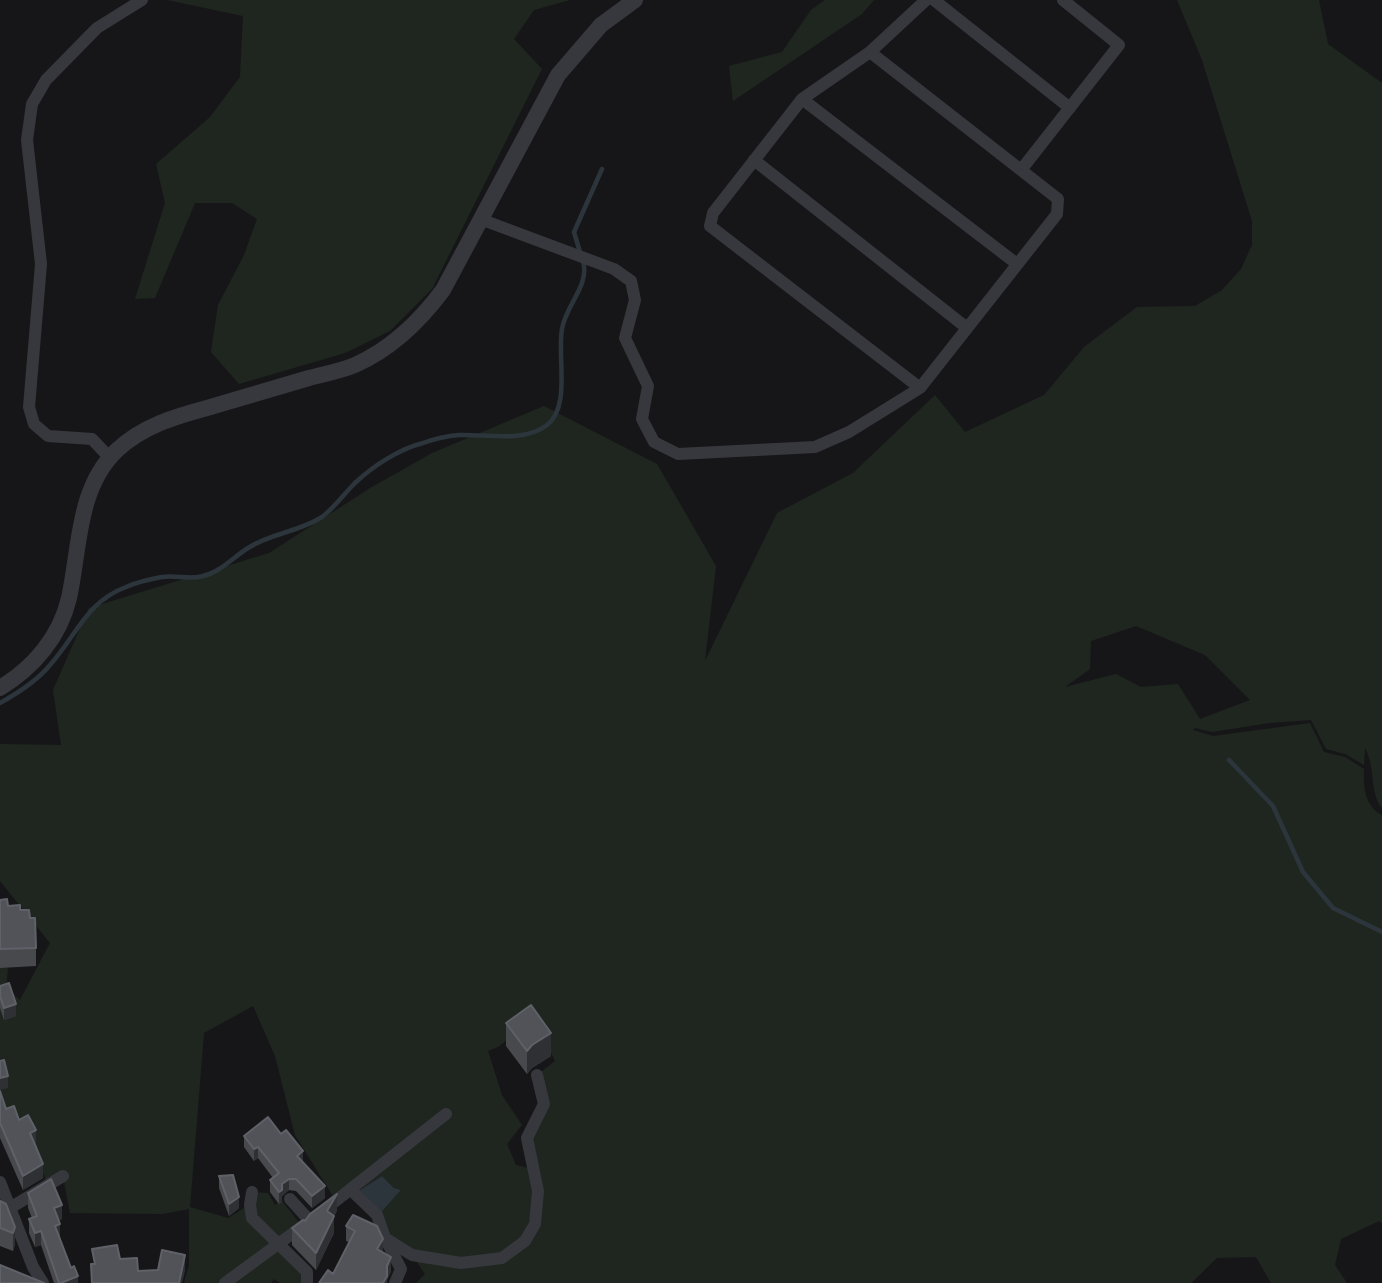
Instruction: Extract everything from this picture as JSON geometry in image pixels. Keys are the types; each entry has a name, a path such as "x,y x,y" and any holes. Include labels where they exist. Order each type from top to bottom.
{"street":[{"path":"0,688 22,674 38,657 62,620 69,599 79,532 89,493 110,458 138,432 171,418 355,365 393,342 421,319 443,290 558,75 601,25 635,0"},
{"path":"920,388 710,226 713,213 802,99 870,52 926,0"},
{"path":"934,0 1070,108"},
{"path":"1021,170 1119,45 1063,0"},
{"path":"110,458 92,439 48,436 34,424 29,407 41,264 27,139 32,104 46,80 97,28 135,2"},
{"path":"480,219 614,269 631,281 635,300 625,338 648,386 642,419 654,442 678,454 815,447 849,432 920,388 1056,214 1058,199 870,52"},
{"path":"802,99 1017,264"},
{"path":"754,160 967,328"},
{"path":"385,1238 412,1255 461,1263 502,1258 525,1241 535,1224 538,1191 527,1138 544,1104 537,1074"},
{"path":"225,1283 351,1190 446,1114"},
{"path":"8,1214 63,1176"},
{"path":"0,1182 8,1214 43,1283"},
{"path":"351,1190 377,1214 385,1238 401,1269 395,1283"},
{"path":"252,1192 252,1218 307,1272 307,1283"},
{"path":"290,1199 310,1221"}],"shaded area":[{"path":"167,0 570,0 534,10 514,39 542,69 432,289 390,331 345,353 239,384 211,352 218,305 244,255 257,219 232,203 195,203 155,298 135,299 165,203 156,164 210,117 240,77 243,16"},
{"path":"825,0 874,0 862,14 733,101 729,66 782,52 811,10"},
{"path":"1177,0 1319,0 1328,44 1382,83 1382,808 1375,795 1365,748 1364,765 1345,754 1326,749 1311,720 1212,732 1195,728 1193,730 1213,736 1310,723 1324,752 1345,757 1364,769 1369,801 1382,815 1382,1223 1379,1221 1341,1239 1335,1265 1347,1283 1271,1283 1256,1257 1217,1258 1191,1283 416,1283 425,1274 412,1255 385,1238 377,1217 401,1190 394,1188 382,1176 364,1187 359,1183 336,1201 295,1135 275,1056 253,1006 204,1033 190,1207 228,1218 251,1204 252,1192 268,1193 275,1205 282,1201 302,1226 279,1243 307,1272 306,1283 280,1283 274,1279 271,1283 184,1283 189,1265 189,1209 163,1214 70,1213 63,1177 48,1185 25,1130 7,1120 0,1100 0,963 8,969 6,987 20,1000 50,943 0,881 0,744 61,745 53,690 89,608 269,553 372,487 432,453 544,406 657,464 716,566 705,661 777,513 853,473 935,395 965,432 1044,395 1084,347 1137,307 1195,306 1222,290 1241,269 1252,245 1252,221 1202,60","holes":["1136,626 1205,655 1250,700 1200,719 1178,684 1141,687 1116,674 1065,687 1090,669 1091,641","528,1023 544,1038 555,1061 537,1075 544,1104 527,1138 533,1169 516,1165 507,1144 522,1125 502,1095 488,1051 498,1047"]},
{"path":"382,1176 394,1188 401,1190 377,1217 355,1193"}],"building":[{"path":"7,899 8,906 20,905 20,910 29,910 30,918 35,918 36,948 0,949 0,900"},
{"path":"9,983 16,1004 4,1008 0,986"},
{"path":"531,1005 551,1033 527,1051 506,1023"},
{"path":"4,1060 8,1076 0,1078 0,1061"},
{"path":"0,1091 6,1109 14,1106 19,1120 28,1115 36,1130 30,1133 43,1164 23,1176 0,1123"},
{"path":"268,1117 281,1134 286,1130 303,1151 297,1156 325,1186 312,1196 296,1179 289,1179 282,1184 282,1190 279,1192 270,1180 279,1173 258,1147 254,1149 244,1136"},
{"path":"233,1175 239,1197 229,1204 219,1176"},
{"path":"51,1179 62,1205 54,1208 60,1224 55,1226 71,1268 74,1266 78,1276 61,1283 41,1231 35,1233 29,1219 37,1216 28,1193"},
{"path":"337,1194 327,1211 334,1216 316,1253 292,1228 305,1221 310,1214"},
{"path":"0,1201 6,1204 15,1227 13,1233 0,1228"},
{"path":"353,1215 377,1226 383,1239 377,1249 391,1257 387,1276 383,1283 319,1283 328,1270 333,1274 355,1231 346,1226"},
{"path":"117,1245 120,1259 137,1258 138,1271 158,1270 162,1250 185,1255 179,1283 92,1283 91,1264 95,1264 92,1249"},
{"path":"0,1265 44,1283 0,1283"}],"waterway":[{"path":"580,252 574,232 602,169"},
{"path":"0,703 45,671 91,610 112,593 153,579 213,573 257,543 322,517 370,470 414,446 459,435 516,436 538,431 547,425 559,406 562,329 583,279 583,261"},
{"path":"1229,760 1273,806 1303,872 1333,908 1382,932"}]}
